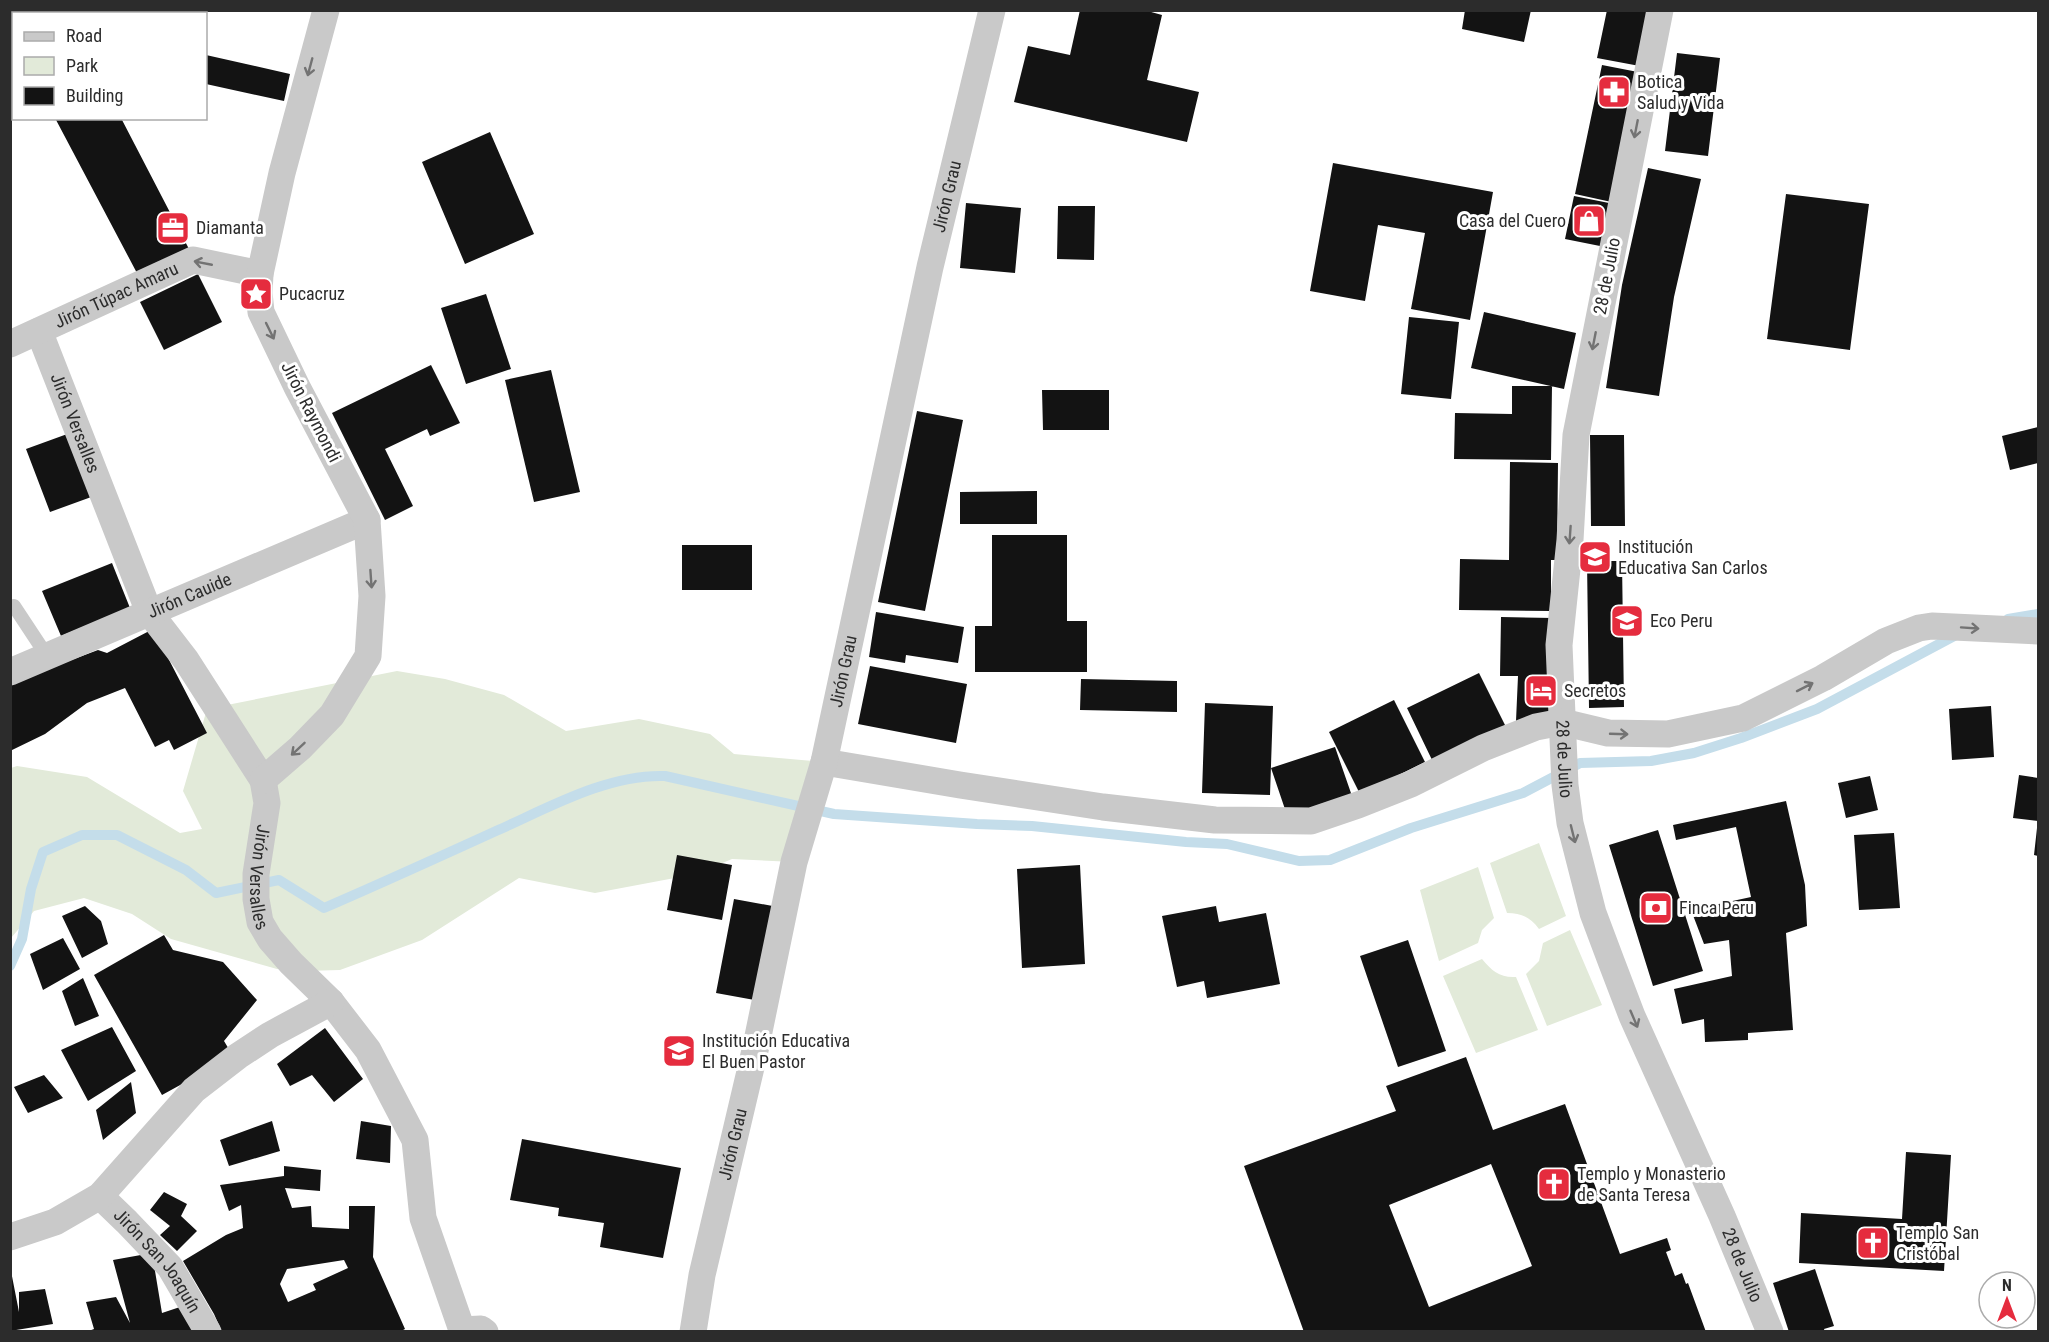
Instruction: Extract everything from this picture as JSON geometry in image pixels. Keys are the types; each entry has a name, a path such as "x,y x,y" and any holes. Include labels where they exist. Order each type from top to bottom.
{"street":[{"name":"Jirón Raymondi","path":"265,792 300,748 332,715 368,656 372,596 367,520 297,387 261,312 260,274 282,173 326,10"},
{"name":"Jirón Grau","path":"693,1332 702,1275 756,1046 794,862 824,762 930,267 992,10"},
{"name":"28 de Julio","path":"1660,10 1576,435 1570,540 1559,645 1564,777 1570,823 1593,913 1632,1016 1722,1216 1770,1332"},
{"name":"Jirón Túpac Amaru","path":"10,344 193,260 260,274"},
{"name":"Jirón Versalles","path":"39,331 149,612 186,660 265,792 256,874 257,911 260,922 270,939 331,1002 368,1050 415,1140 423,1218 472,1331"},
{"name":"Jirón Cauide","path":"10,672 367,520"},
{"path":"824,762 960,786 1215,820 1311,821 1358,806 1412,784 1483,748 1536,727 1562,726 1608,733 1668,734 1743,718 1823,678 1886,641 1906,632 1932,626 2038,631"},
{"path":"10,1237 55,1222 100,1196 194,1090 270,1035 331,1002"},
{"name":"Jirón San Joaquín","path":"100,1196 170,1267 208,1332"}],"lane":[{"path":"14,606 47,656"}],"green space":[{"path":"397,671 445,679 504,695 566,731 639,719 710,734 734,754 824,762 794,862 732,859 696,874 595,893 519,878 422,940 340,970 277,969 171,939 132,914 84,898 34,911 11,938 11,768 17,766 87,777 180,833 202,829 183,791 207,709"},
{"path":"1539,843 1566,916 1539,929 1525,917 1507,913 1490,863"},
{"path":"1478,867 1494,918 1482,930 1478,943 1439,961 1420,890"},
{"path":"1570,930 1602,1005 1547,1026 1526,974 1539,961 1543,943"},
{"path":"1482,959 1497,973 1516,977 1538,1030 1476,1053 1443,976"}],"building":[{"path":"161,10 203,10 202,12 160,12"},
{"path":"1080,10 1144,10 1162,15 1147,80 1199,92 1187,142 1014,102 1028,46 1070,55"},
{"path":"1465,10 1531,10 1524,42 1462,29"},
{"path":"1607,10 1657,10 1645,67 1597,58"},
{"path":"1677,53 1720,58 1708,156 1665,151"},
{"path":"207,55 290,74 284,101 207,84"},
{"path":"1602,65 1643,73 1616,203 1575,194"},
{"path":"56,120 122,120 189,249 138,275"},
{"path":"490,132 534,234 465,264 422,162"},
{"path":"1333,163 1493,192 1470,320 1411,309 1425,233 1378,225 1365,301 1310,291"},
{"path":"1648,168 1701,179 1674,297 1659,396 1606,388 1622,285"},
{"path":"1786,194 1869,204 1850,350 1767,339"},
{"path":"1574,196 1614,204 1605,247 1565,239"},
{"path":"966,203 1021,208 1015,273 960,268"},
{"path":"1058,206 1095,206 1094,260 1057,259"},
{"path":"198,274 222,322 164,350 140,302"},
{"path":"486,294 511,369 466,384 441,308"},
{"path":"1484,312 1576,333 1564,389 1471,368"},
{"path":"1409,317 1459,322 1451,399 1401,394"},
{"path":"431,365 460,423 430,436 427,429 385,449 413,506 385,520 332,413"},
{"path":"551,370 580,492 534,502 505,380"},
{"path":"1512,386 1552,386 1551,460 1454,459 1455,413 1512,414"},
{"path":"1042,390 1109,390 1109,430 1043,430"},
{"path":"917,411 963,420 925,611 878,602"},
{"path":"2038,427 2038,463 2010,470 2002,436"},
{"path":"70,433 94,496 50,512 26,449"},
{"path":"1590,435 1624,435 1625,526 1591,526"},
{"path":"1510,462 1558,463 1557,560 1551,560 1551,611 1459,610 1460,559 1509,560"},
{"path":"1037,491 1037,524 960,524 960,492"},
{"path":"992,535 1067,535 1067,621 1087,621 1087,672 975,672 975,626 992,626"},
{"path":"682,545 752,545 752,590 682,590"},
{"path":"1587,561 1622,561 1624,707 1589,708"},
{"path":"112,563 130,608 61,636 42,591"},
{"path":"876,612 964,627 958,663 906,655 905,663 869,657"},
{"path":"1501,617 1553,618 1551,722 1516,721 1518,676 1500,676"},
{"path":"153,629 207,733 174,750 169,740 155,747 125,688 87,703 45,734 10,751 10,683 98,650 107,653"},
{"path":"870,666 967,684 956,743 858,724"},
{"path":"1479,673 1506,727 1433,762 1407,708"},
{"path":"1081,679 1177,681 1177,712 1080,710"},
{"path":"1394,700 1425,762 1360,794 1329,732"},
{"path":"1205,703 1273,706 1270,795 1202,793"},
{"path":"1991,706 1994,757 1952,760 1949,709"},
{"path":"1335,747 1352,796 1288,818 1271,768"},
{"path":"2019,775 2038,778 2038,821 2013,818"},
{"path":"1870,776 1878,810 1846,818 1838,783"},
{"path":"1786,801 1805,885 1807,926 1786,933 1793,1030 1748,1033 1748,1040 1705,1042 1704,1019 1682,1024 1674,989 1732,976 1729,940 1704,944 1691,910 1751,897 1736,827 1676,840 1673,825"},
{"path":"2038,828 2038,856 2034,855"},
{"name":"Finca Peru","path":"1658,830 1703,971 1653,986 1609,845"},
{"path":"1894,833 1900,908 1859,910 1854,835"},
{"path":"677,855 732,865 722,920 667,910"},
{"path":"1080,865 1085,964 1022,968 1017,869"},
{"path":"734,899 778,907 760,1001 716,993"},
{"path":"85,906 101,921 108,944 82,958 62,916"},
{"path":"1216,906 1219,922 1266,913 1280,984 1207,998 1204,981 1177,987 1162,916"},
{"path":"164,935 173,950 223,962 257,1000 224,1041 233,1056 162,1095 94,975"},
{"path":"63,938 80,969 43,990 30,954"},
{"path":"1408,940 1446,1051 1398,1067 1360,956"},
{"path":"83,978 99,1016 75,1026 62,991"},
{"path":"112,1027 136,1071 88,1101 61,1050"},
{"path":"325,1028 363,1079 334,1102 312,1075 290,1086 277,1064"},
{"path":"1466,1057 1493,1130 1565,1104 1620,1254 1667,1238 1671,1250 1666,1252 1675,1276 1682,1273 1686,1284 1688,1283 1706,1332 1304,1332 1244,1166 1396,1111 1386,1086","holes":["1491,1164 1532,1266 1429,1307 1389,1205"]},
{"path":"44,1075 63,1098 28,1113 14,1087"},
{"path":"131,1082 136,1113 103,1140 96,1110"},
{"path":"272,1121 280,1151 229,1166 220,1140"},
{"path":"361,1121 391,1126 390,1163 356,1159"},
{"path":"522,1139 681,1168 663,1258 600,1247 604,1223 558,1216 559,1208 510,1200"},
{"name":"Templo San Cristóbal","path":"1906,1152 1951,1155 1944,1271 1799,1263 1801,1213 1902,1219"},
{"path":"284,1166 321,1170 320,1191 285,1188 292,1208 311,1206 312,1227 349,1229 349,1206 375,1206 373,1257 405,1329 399,1332 222,1332 183,1261 226,1235 243,1228 241,1205 229,1211 220,1185 284,1176","holes":["344,1260 348,1268 313,1284 316,1290 288,1302 280,1284 287,1269"]},
{"path":"164,1192 187,1204 181,1216 197,1231 177,1251 160,1235 170,1226 150,1210"},
{"path":"152,1253 162,1313 186,1305 199,1332 86,1332 94,1329 86,1302 116,1297 130,1323 113,1260"},
{"path":"10,1266 19,1312 19,1292 45,1289 53,1324 10,1331"},
{"path":"1815,1269 1834,1326 1824,1329 1825,1332 1789,1332 1773,1283"}],"waterway":[{"path":"2008,619 2038,614"},
{"path":"10,966 22,939 31,889 43,852 82,835 117,835 186,870 216,893 279,880 324,908 578,794 621,781 665,776 834,814 1032,826 1227,844 1299,861 1330,860 1411,828 1523,793 1580,763 1651,761 1694,753 1741,738 1817,709 1956,635"}],"place":[{"name":"Botica Salud y Vida","path":"1614,92"},
{"name":"Casa del Cuero","path":"1589,221"},
{"name":"Diamanta","path":"173,228"},
{"name":"Pucacruz","path":"256,294"},
{"name":"Institución Educativa San Carlos","path":"1595,557"},
{"name":"Eco Peru","path":"1627,621"},
{"name":"Secretos","path":"1541,691"},
{"name":"Finca Peru","path":"1656,908"},
{"name":"Institución Educativa El Buen Pastor","path":"679,1051"},
{"name":"Templo y Monasterio de Santa Teresa","path":"1554,1184"},
{"name":"Templo San Cristóbal","path":"1873,1243"}]}
